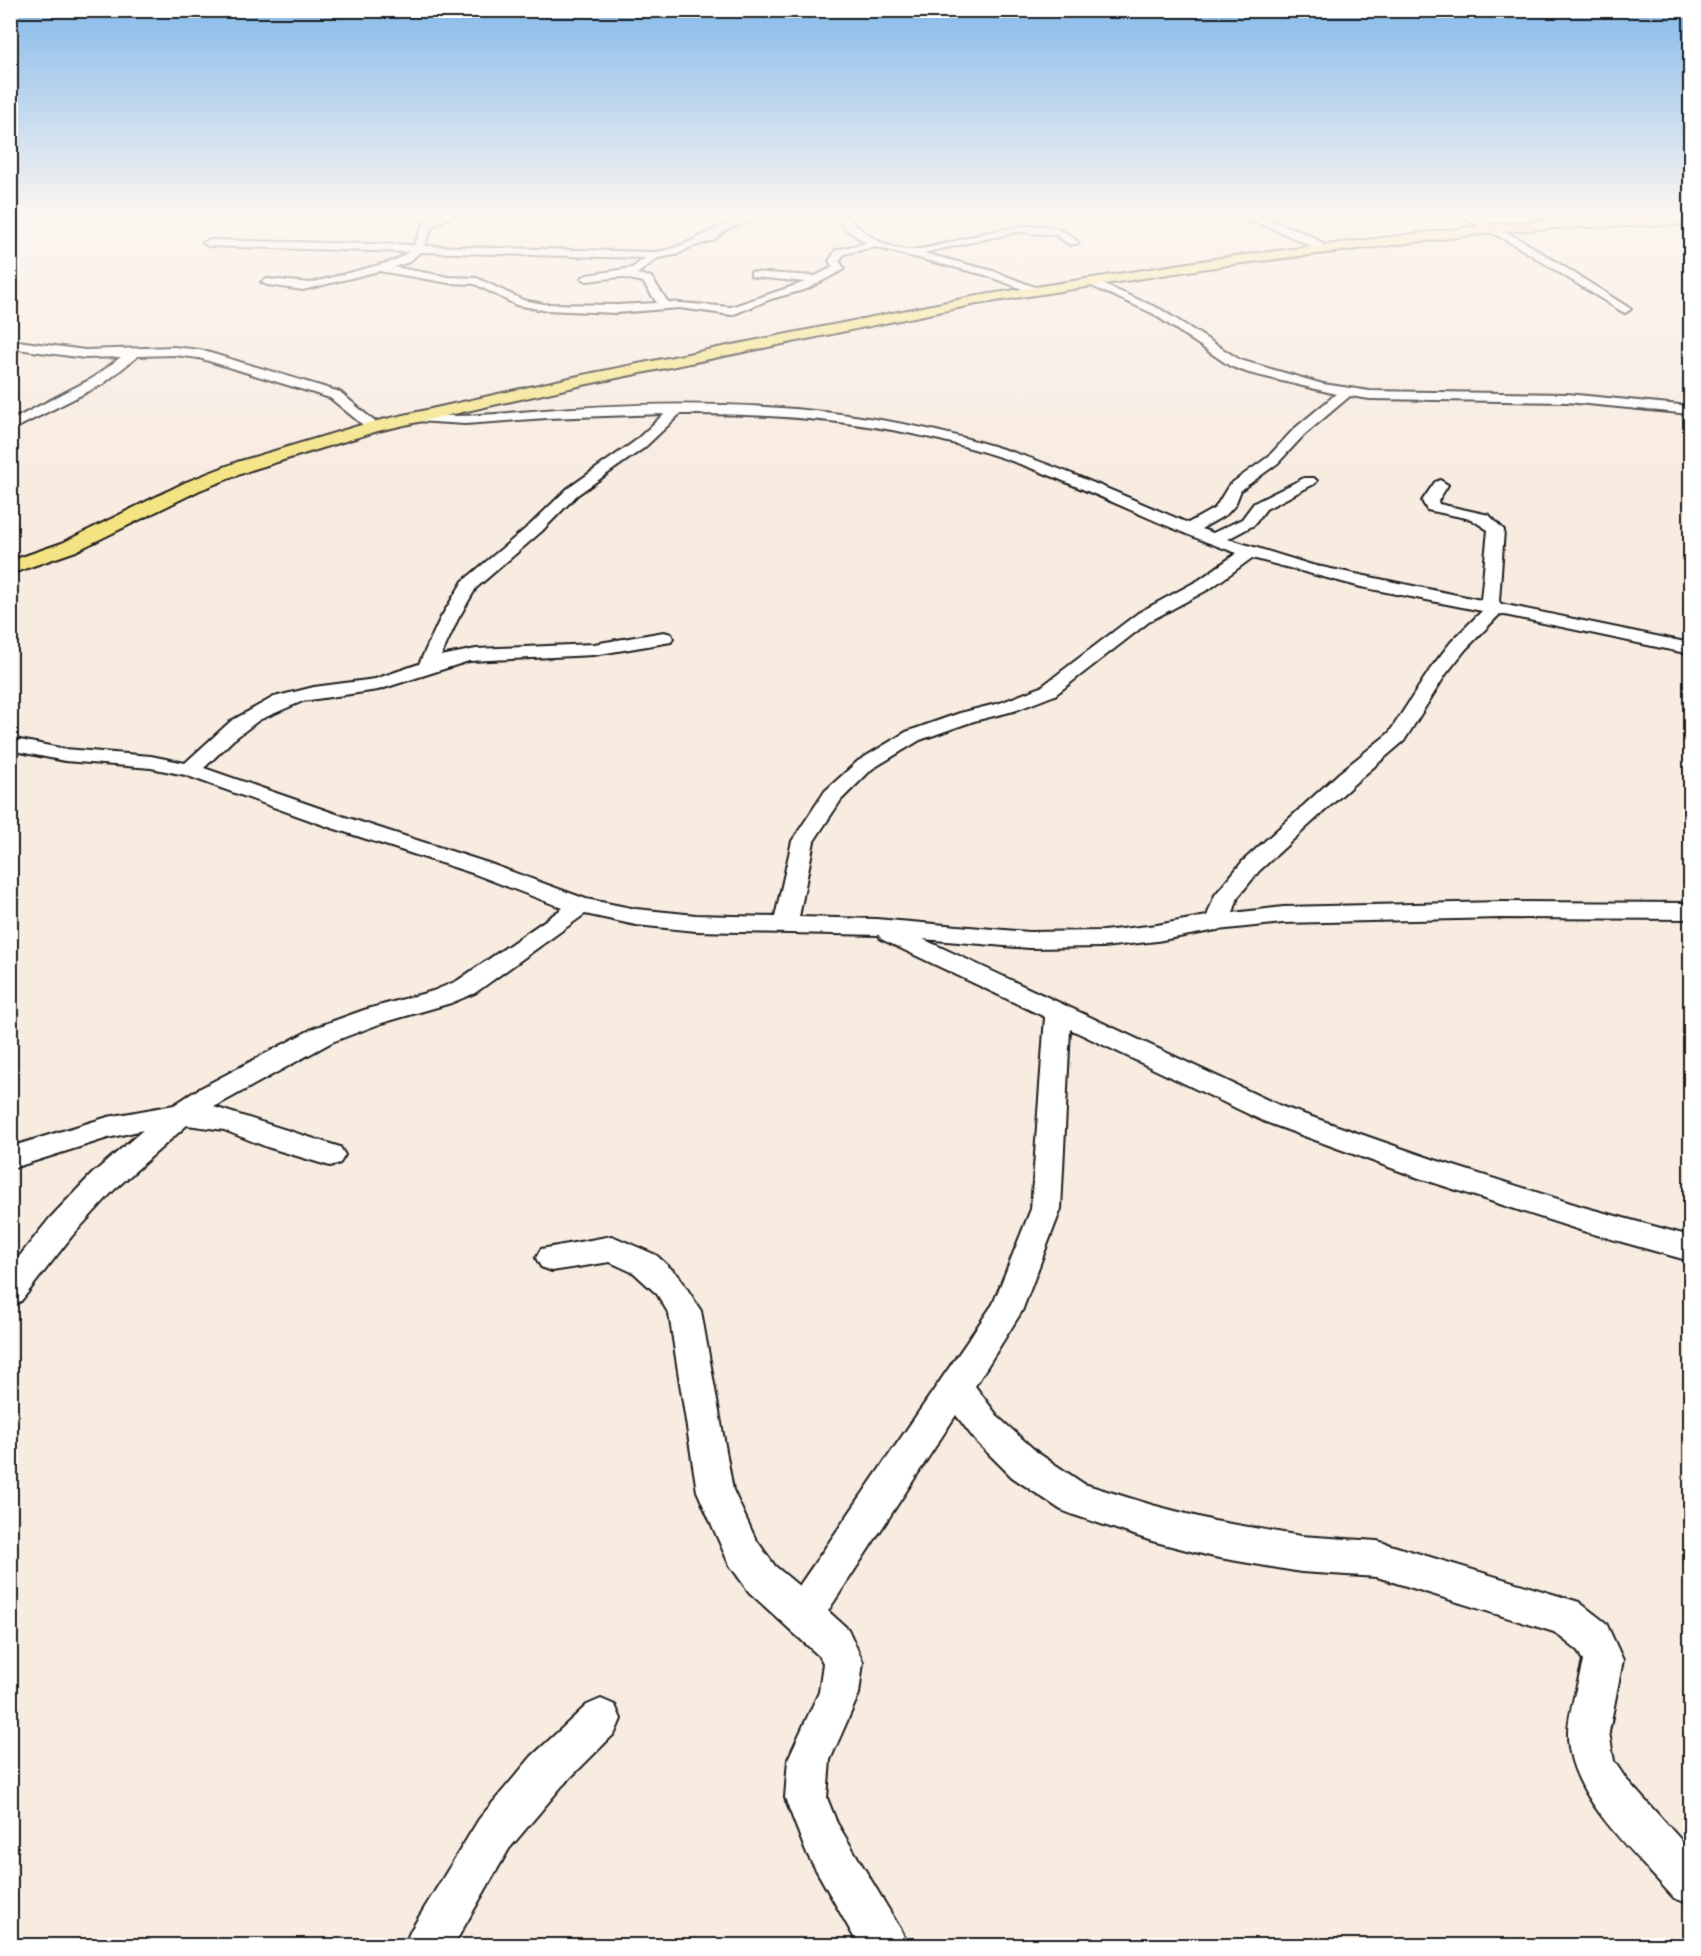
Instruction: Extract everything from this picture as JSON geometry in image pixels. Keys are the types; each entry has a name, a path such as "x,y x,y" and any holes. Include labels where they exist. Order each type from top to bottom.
{"main road":[{"path":"10,568 69,546 213,478 279,455 374,427 572,383 969,302"}],"street":[{"path":"519,302 536,306 616,309 665,306 739,310 756,302"},
{"path":"662,302 665,306"},
{"path":"1136,302 1156,311 1235,363 1286,379 1346,393 1567,398 1690,410"},
{"path":"1614,302 1625,309"},
{"path":"10,344 85,354 187,352 298,382 335,395 374,427"},
{"path":"10,427 98,381 135,352"},
{"path":"1189,529 1221,511 1227,505 1234,488 1274,460 1299,432 1346,393"},
{"path":"416,417 457,421 538,415 676,410 813,414 863,420 956,440 1029,462 1213,539 1307,570 1495,609 1612,630 1690,648"},
{"path":"427,666 454,609 469,585 536,528 572,492 639,445 676,410"},
{"path":"1213,539 1248,522 1260,506 1309,481"},
{"path":"1440,485 1431,501 1433,507 1478,516 1491,523 1496,530 1490,601 1495,609"},
{"path":"786,924 803,841 833,795 865,765 913,736 1048,691 1144,617 1205,584 1250,552"},
{"path":"1217,922 1227,895 1251,866 1347,778 1397,737 1438,672 1458,646 1495,609"},
{"path":"190,770 223,737 268,706 296,696 327,690 364,687 393,680 449,658 574,651 633,645 664,638"},
{"path":"16,749 151,762 190,770 337,822 480,868 581,906 636,917 696,923 876,927 1029,940 1103,939 1283,915 1378,912 1690,911"},
{"path":"10,1292 62,1227 103,1182 180,1115 217,1091 323,1035 373,1016 441,997 466,987 581,906"},
{"path":"876,927 1284,1118 1448,1176 1583,1219 1690,1248"},
{"path":"802,1616 1006,1311 1046,1209 1058,1014"},
{"path":"10,1158 121,1124 180,1115 206,1115 240,1124 330,1155"},
{"path":"552,1258 612,1249 645,1264 668,1285 685,1311 715,1491 742,1551 762,1579 834,1643 843,1662 839,1694 809,1759 806,1798 821,1837 885,1946"},
{"path":"956,1387 987,1429 1025,1465 1074,1498 1152,1523 1214,1539 1301,1554 1377,1559 1565,1616 1592,1637 1604,1660 1588,1732 1594,1769 1611,1794 1690,1882"},
{"path":"427,1946 494,1834 547,1772 601,1719"}]}
